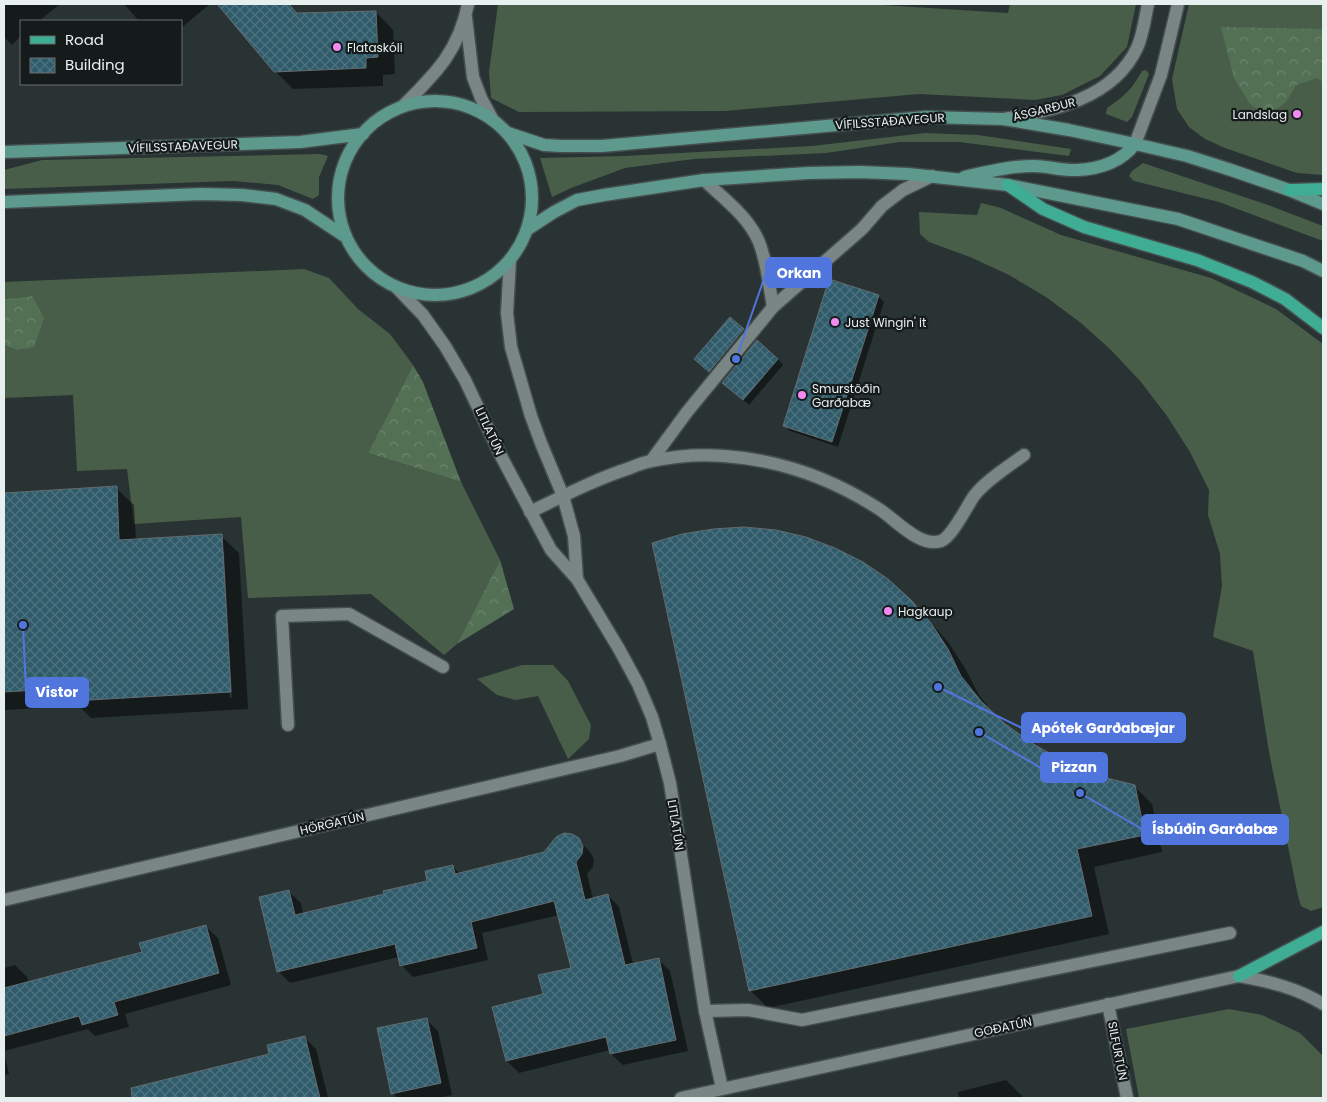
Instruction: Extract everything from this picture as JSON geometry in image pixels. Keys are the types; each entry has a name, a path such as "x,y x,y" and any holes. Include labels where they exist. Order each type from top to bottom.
{"main road":[{"name":"VÍFILSSTAÐAVEGUR","path":"426,102 450,102 472,109 493,120 508,133 522,155 531,179 532,204 528,230 510,260 487,281 458,293 427,296 396,288 376,276 359,258 346,237 339,211 339,183 347,157 362,134 381,118 403,106 426,102"},
{"name":"VÍFILSSTAÐAVEGUR","path":"508,133 544,145 602,146 926,117 1003,119 1069,130 1187,156 1289,190 1323,204"},
{"name":"VÍFILSSTAÐAVEGUR","path":"4,152 300,142 362,134"},
{"path":"956,179 1004,168 1034,166 1076,170 1099,166 1121,158 1135,144"},
{"name":"VÍFILSSTAÐAVEGUR","path":"528,230 554,212 577,200 604,194 704,180 808,173 860,172 932,176 1008,185 1178,219 1303,262 1323,271"},
{"path":"1008,185 1043,209 1084,227 1197,260 1252,282 1284,298 1323,328"},
{"path":"1289,190 1323,189"},
{"name":"VÍFILSSTAÐAVEGUR","path":"4,202 201,194 242,195 276,200 305,210 346,237"},
{"path":"1239,976 1323,932"}],"street":[{"name":"ÁSGARÐUR","path":"1003,119 1046,111 1078,101 1097,91 1115,78 1128,64 1137,47 1148,4"},
{"path":"1135,144 1161,75 1178,4"},
{"path":"403,106 436,73 445,60 453,47 467,10"},
{"path":"467,10 473,78 493,120"},
{"path":"651,461 687,412 773,307 862,229 882,206 903,190 932,176"},
{"path":"704,180 739,212 759,241 773,307"},
{"name":"LITLATÚN","path":"510,260 507,312 511,347 531,416 563,496 574,536 578,579"},
{"name":"LITLATÚN","path":"396,288 423,315 446,346 551,550 578,579 638,684 652,717 670,783 705,1011 722,1088"},
{"path":"530,512 604,477 651,461 688,456 722,456 756,460 789,467 838,485 883,512 921,540 932,543 943,540 955,526 975,494 995,476 1024,455"},
{"path":"288,725 282,616 349,614 443,667"},
{"name":"HÖRGATÚN","path":"4,900 620,756 660,744"},
{"path":"705,1011 748,1010 802,1020 1230,933"},
{"name":"GOÐATÚN","path":"681,1098 1239,976 1273,982 1323,1004"},
{"name":"SILFURTÚN","path":"1108,1004 1127,1098"}],"green space":[{"path":"498,4 866,4 1008,13 1010,4 1136,4 1127,47 1100,76 1062,95 1035,100 919,94 725,111 519,112 491,98 489,72"},
{"path":"1189,4 1323,4 1323,175 1297,173 1225,148 1205,139 1189,127 1177,109 1172,79"},
{"path":"1221,27 1323,29 1323,82 1317,78 1296,85 1286,102 1267,116 1250,104 1234,78"},
{"path":"1146,70 1149,74 1132,117 1127,122 1106,114 1107,108 1128,92 1142,71"},
{"path":"925,133 978,135 1071,149 1069,156 959,142 900,142 826,153 694,159 625,168 552,197 540,158 625,156 812,146"},
{"path":"320,154 328,156 319,177 319,195 313,199 278,185 233,181 4,189 4,170 42,160"},
{"path":"1143,163 1268,205 1323,226 1323,241 1219,202 1134,181 1129,176 1132,171"},
{"path":"981,203 1001,208 1061,235 1211,278 1276,309 1323,344 1323,907 1311,911 1301,906 1298,896 1269,752 1253,651 1213,637 1222,586 1220,554 1208,515 1209,490 1190,452 1167,416 1141,382 1111,350 1081,323 1046,297 1009,275 970,257 929,242 920,234 919,212 977,215"},
{"path":"304,269 329,278 358,309 390,334 413,365 368,453 461,482 500,560 457,644 444,655 371,594 248,598 241,517 134,524 127,469 77,471 73,395 4,398 4,345 16,350 32,296 4,299 4,282"},
{"path":"32,296 44,318 34,347 16,350 4,345 4,299"},
{"path":"413,365 423,382 461,482 368,453"},
{"path":"500,560 514,609 457,644"},
{"path":"522,665 553,665 568,681 591,725 589,739 568,759 538,696 516,700 497,695 477,679"},
{"path":"1229,1009 1262,1015 1300,1033 1323,1056 1323,1098 1139,1098 1126,1029"}],"building":[{"path":"217,4 289,4 297,13 376,11 378,57 366,58 366,68 274,72"},
{"path":"829,279 879,295 832,442 783,426"},
{"path":"730,317 744,329 709,372 694,359"},
{"path":"757,340 778,359 743,400 722,383"},
{"path":"117,486 119,540 222,534 231,692 72,701 72,688 4,692 4,493"},
{"path":"744,527 776,530 806,537 835,548 863,562 888,579 911,600 931,623 948,649 961,676 981,701 1004,723 1030,742 1063,761 1098,776 1135,785 1145,835 1077,849 1092,916 749,991 652,543 682,534"},
{"path":"564,833 572,834 579,838 583,846 582,854 576,862 585,900 608,894 625,965 659,958 676,1040 610,1054 606,1037 506,1061 492,1007 543,994 538,975 571,968 554,901 471,922 477,948 400,966 395,944 277,972 259,897 289,890 295,915 384,894 383,891 427,881 425,871 453,865 455,874 544,852 556,837"},
{"path":"206,925 219,973 114,1002 118,1015 82,1025 79,1016 4,1036 4,988 142,952 139,943"},
{"path":"427,1018 441,1083 391,1094 377,1028"},
{"path":"305,1036 320,1098 132,1098 131,1088 269,1054 267,1045"}],"place":[{"name":"Flataskóli","path":"337,47"},
{"name":"Landslag","path":"1297,114"},
{"name":"Just Wingin' it","path":"835,322"},
{"name":"Orkan","path":"736,359"},
{"name":"Smurstöðin Garðabæ","path":"802,395"},
{"name":"Hagkaup","path":"888,611"},
{"name":"Vistor","path":"23,625"},
{"name":"Apótek Garðabæjar","path":"938,687"},
{"name":"Pizzan","path":"979,732"},
{"name":"Ísbúðin Garðabæ","path":"1080,793"}]}
